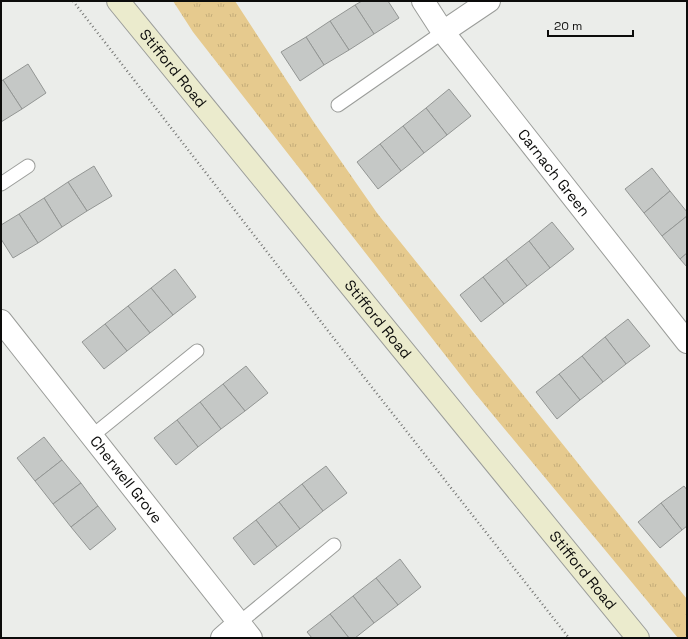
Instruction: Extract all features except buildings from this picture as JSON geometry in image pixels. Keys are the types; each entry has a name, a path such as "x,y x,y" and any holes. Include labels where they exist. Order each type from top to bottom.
{"main road":[{"name":"Stifford Road","path":"118,1 638,638"}],"street":[{"name":"Carnach Green","path":"423,1 443,32 687,342"},
{"path":"443,32 489,1"},
{"name":"Cherwell Grove","path":"1,320 245,631"},
{"path":"222,638 245,631"}],"lane":[{"path":"338,105 443,32"},
{"path":"1,184 28,166"},
{"path":"92,436 197,351"},
{"path":"245,631 334,545"}],"path":[{"path":"73,1 361,373 569,638"}],"green space":[{"path":"173,1 235,1 313,121 377,213 687,599 687,638 678,638 474,392 193,32"}]}
